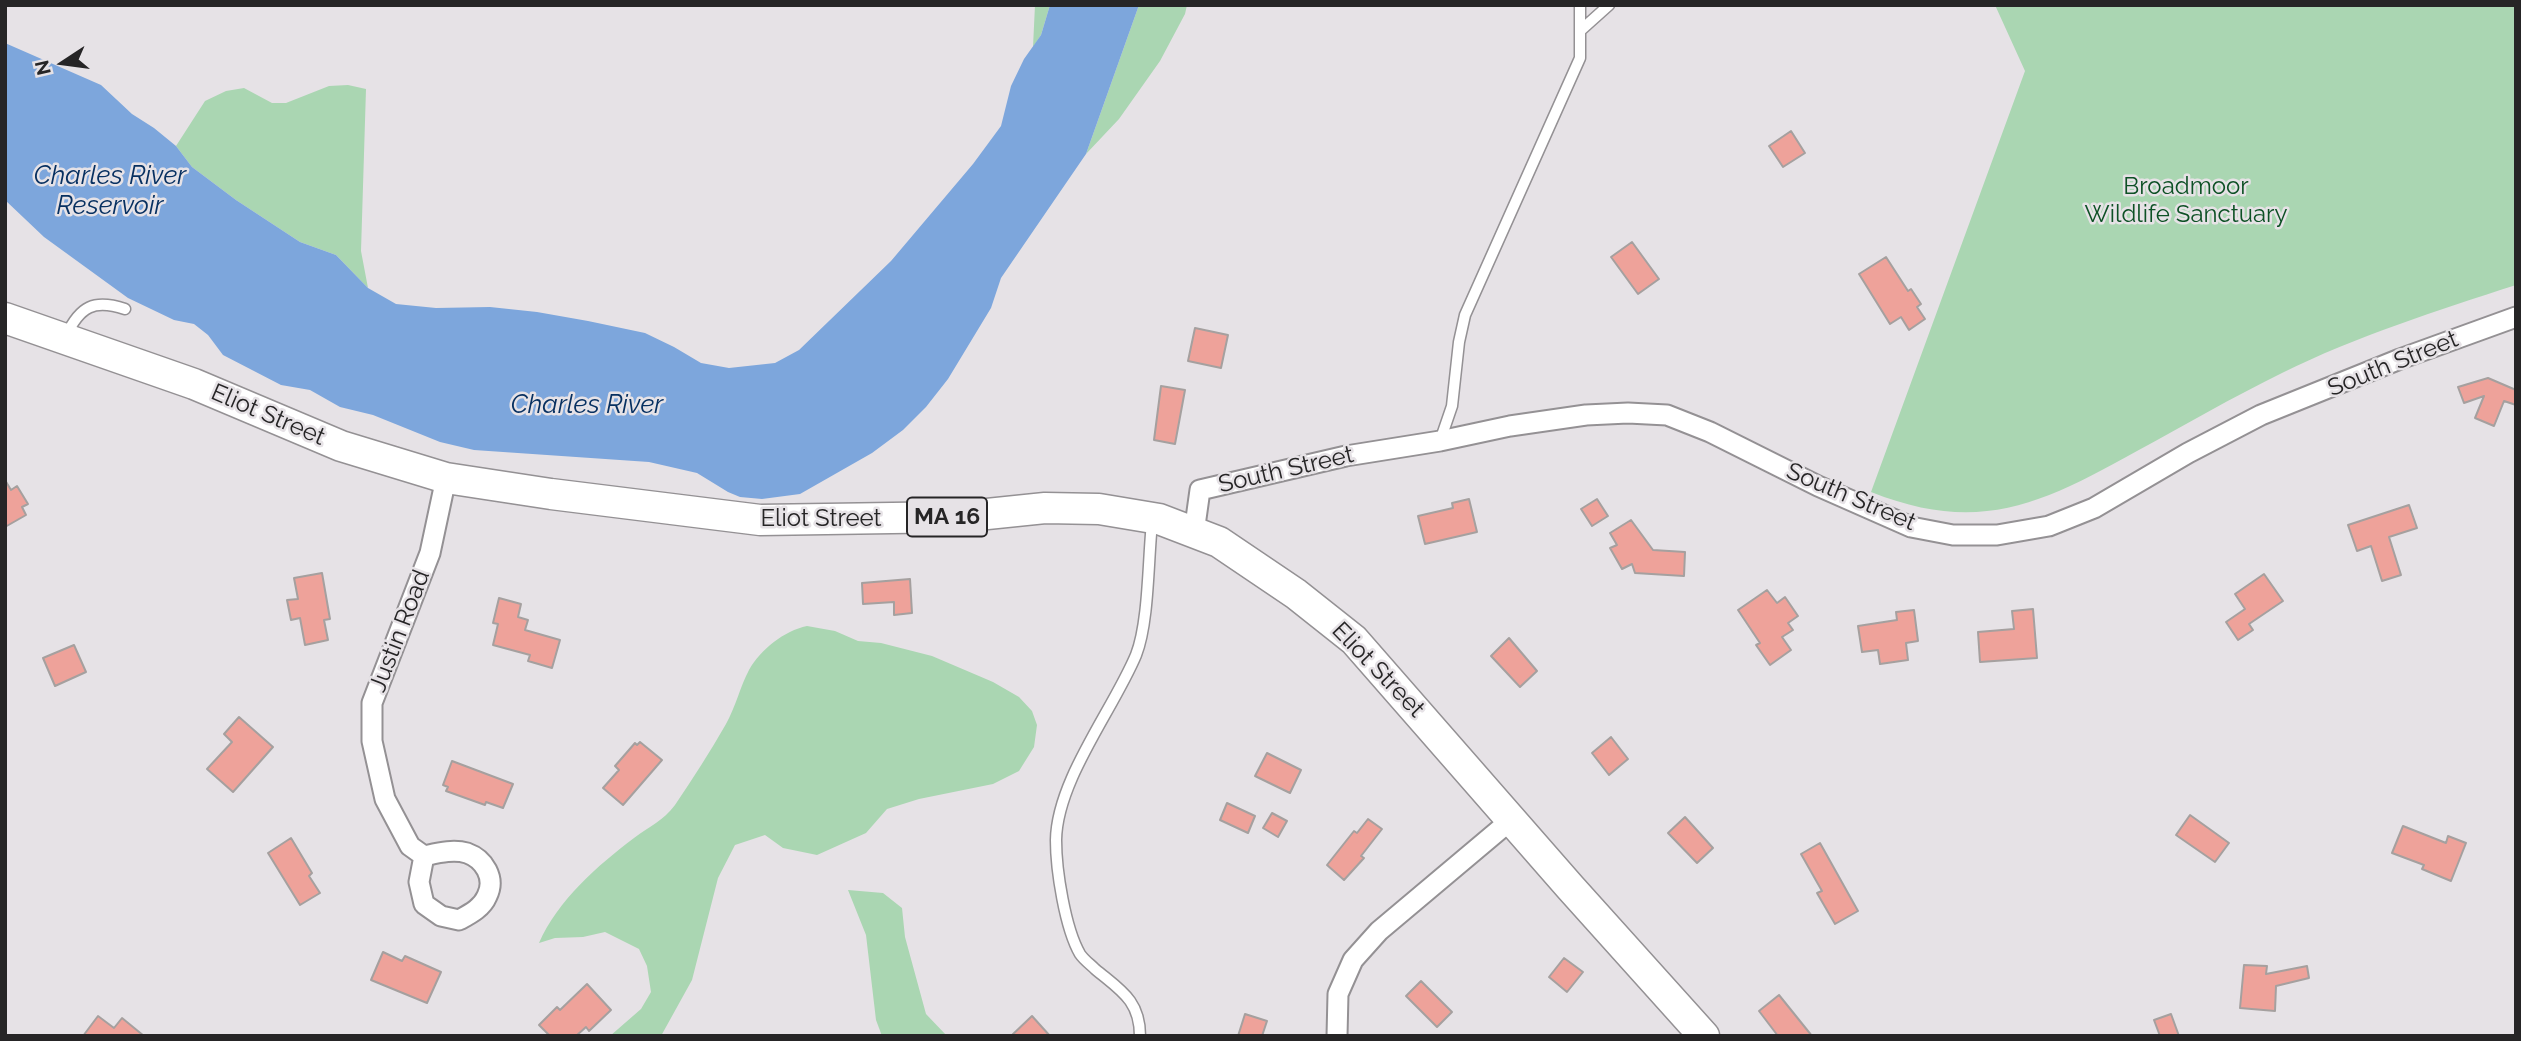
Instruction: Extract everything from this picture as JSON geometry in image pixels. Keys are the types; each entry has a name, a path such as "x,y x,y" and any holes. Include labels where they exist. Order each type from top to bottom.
{"main road":[{"name":"Eliot Street","path":"5,318 194,384 341,446 446,478 760,520 958,517 1045,508 1099,509 1153,519 1219,542 1296,594 1354,639 1704,1036"}],"street":[{"name":"South Street","path":"1194,533 1200,490 1346,456 1440,441 1510,426 1586,415 1628,413 1667,415 1712,433 1818,486 1911,527 1953,535 1997,535 2049,527 2094,508 2188,453 2261,415 2400,359 2516,317"},
{"name":"Justin Road","path":"424,856 410,846 386,799 372,741 372,703 430,553 446,478"},
{"path":"1337,1036 1338,994 1353,960 1379,931 1511,820"}],"lane":[{"path":"1440,441 1452,406 1458,342 1465,315 1580,58 1580,5"},
{"path":"1580,32 1609,5"},
{"path":"65,340 73,321 85,309 106,303 125,309"},
{"path":"1140,1036 1140,1018 1132,1001 1082,956 1072,936 1059,877 1056,838 1062,809 1075,774 1137,653 1153,519"}],"green space":[{"path":"1035,5 1050,5 1041,35 1033,47"},
{"path":"1139,5 1187,5 1185,14 1160,61 1119,119 1086,154"},
{"name":"Broadmoor Wildlife Sanctuary","path":"1995,5 2516,5 2516,285 2397,325 2310,360 2245,392 2103,470 2040,499 2009,508 1978,512 1945,511 1910,505 1871,492 2025,71"},
{"path":"348,85 366,89 361,251 368,288 336,255 300,242 236,200 192,167 176,146 205,101 226,91 244,88 272,103 286,103 329,86"},
{"path":"807,626 835,631 858,641 881,643 932,656 993,682 1019,697 1032,711 1037,725 1034,747 1019,771 993,784 919,799 887,809 866,833 817,855 783,848 765,835 735,845 718,878 692,980 661,1036 610,1036 641,1009 651,992 647,966 639,949 605,932 583,937 555,938 539,943 557,912 580,885 675,805 726,724 749,670 760,655 782,637"},
{"path":"848,890 883,893 902,908 905,937 926,1014 947,1036 882,1036 876,1020 866,935"}],"water":[{"name":"Charles River Reservoir","path":"1050,5 1139,5 1086,154 1001,278 991,308 948,379 926,407 903,430 872,453 800,494 762,499 740,497 697,473 649,462 474,450 440,442 373,415 340,407 310,390 281,385 223,355 208,335 194,324 174,320 128,298 44,237 5,200 5,43 101,85 132,114 176,146 192,167 236,200 300,242 336,255 368,288 396,304 436,308 490,307 537,312 645,333 701,363 729,368 775,363 799,350 891,261 973,164 1001,126 1011,86 1024,59 1041,35"}],"building":[{"path":"1791,131 1805,153 1783,167 1769,146"},
{"path":"1632,242 1659,279 1638,294 1611,257"},
{"path":"1886,257 1908,291 1911,289 1921,304 1917,307 1925,319 1909,330 1901,317 1890,324 1859,274"},
{"path":"1195,328 1228,335 1221,368 1188,361"},
{"path":"2488,378 2516,390 2516,405 2504,401 2494,426 2475,418 2484,396 2464,403 2458,387"},
{"path":"1161,386 1185,390 1175,444 1154,440"},
{"path":"5,480 11,490 17,486 28,504 22,507 26,515 5,527"},
{"path":"1469,499 1477,532 1425,544 1418,516 1453,508 1452,503"},
{"path":"1597,499 1608,516 1592,526 1581,509"},
{"path":"2409,505 2417,528 2389,537 2401,575 2382,581 2371,546 2357,551 2348,525"},
{"path":"1631,520 1653,550 1685,552 1684,576 1635,573 1632,564 1622,569 1610,548 1617,545 1610,533"},
{"path":"322,573 330,619 324,620 328,640 305,645 300,618 291,620 287,600 298,599 294,578"},
{"path":"2264,574 2283,601 2249,624 2253,630 2238,640 2226,622 2245,609 2235,594"},
{"path":"910,579 912,613 894,615 894,602 863,604 862,583"},
{"path":"1767,590 1777,603 1785,597 1798,616 1788,623 1793,630 1782,637 1791,650 1770,665 1756,645 1760,643 1738,610"},
{"path":"499,598 521,604 518,617 528,620 525,630 560,640 552,668 528,661 530,655 493,645 498,624 493,623"},
{"path":"2033,609 2037,658 1980,662 1978,632 2014,629 2012,611"},
{"path":"1914,610 1918,641 1906,643 1908,660 1880,664 1878,650 1862,652 1858,626 1897,620 1896,612"},
{"path":"1509,638 1537,671 1520,687 1491,656"},
{"path":"74,645 86,672 55,686 43,658"},
{"path":"239,717 273,747 233,792 207,769 232,742 224,734"},
{"path":"1611,737 1628,759 1609,775 1592,753"},
{"path":"640,742 662,760 623,805 603,788 619,770 615,766 635,743 637,745"},
{"path":"1267,753 1301,770 1290,793 1255,776"},
{"path":"452,761 513,784 503,808 486,802 485,805 446,791 448,787 443,785"},
{"path":"1227,803 1255,816 1248,833 1220,820"},
{"path":"1272,813 1287,821 1278,837 1263,828"},
{"path":"2190,815 2229,843 2215,862 2176,835"},
{"path":"1685,817 1713,848 1697,863 1668,833"},
{"path":"1368,819 1382,829 1361,856 1364,858 1344,880 1327,865 1354,831 1357,833"},
{"path":"2403,826 2446,843 2448,836 2466,843 2451,881 2422,869 2424,865 2392,853"},
{"path":"291,838 312,873 309,876 320,893 300,905 268,853"},
{"path":"1820,843 1858,911 1835,924 1817,893 1822,891 1801,854"},
{"path":"383,952 402,961 405,956 441,972 427,1003 371,980"},
{"path":"1564,958 1583,972 1567,992 1549,977"},
{"path":"2244,965 2267,966 2266,974 2307,966 2309,978 2276,986 2275,1011 2240,1008"},
{"path":"1421,981 1452,1012 1437,1027 1406,996"},
{"path":"587,984 611,1010 589,1031 586,1027 576,1036 550,1036 539,1025 557,1007 560,1010"},
{"path":"1779,995 1812,1036 1778,1036 1759,1011"},
{"path":"1245,1014 1267,1021 1262,1036 1238,1036"},
{"path":"2171,1014 2179,1036 2160,1036 2154,1020"},
{"path":"98,1016 114,1028 122,1018 144,1036 83,1036"},
{"path":"1032,1016 1050,1036 1011,1036"}],"water label":[{"name":"Charles River","path":"587,405"}]}
